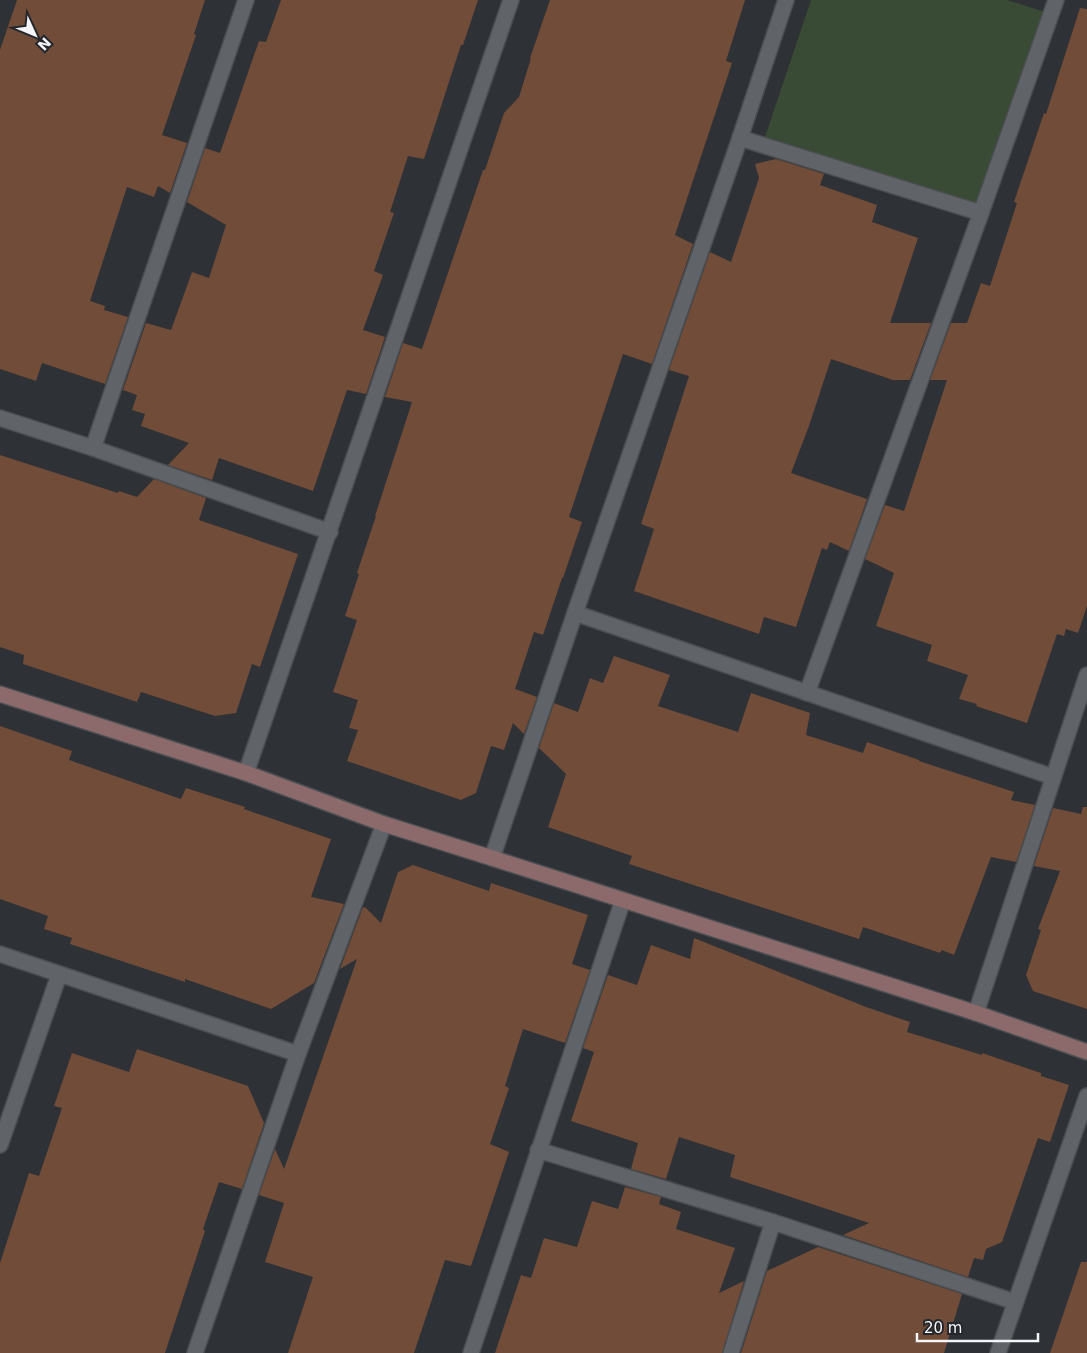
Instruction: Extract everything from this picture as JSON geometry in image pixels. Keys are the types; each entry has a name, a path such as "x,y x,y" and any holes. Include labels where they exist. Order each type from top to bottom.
{"street":[{"path":"93,448 246,0"},
{"path":"246,773 511,0"},
{"path":"492,858 786,0"},
{"path":"808,693 1056,0"},
{"path":"740,138 981,213"},
{"path":"0,418 93,448 330,532"},
{"path":"575,613 1053,777"},
{"path":"976,1013 1087,675"},
{"path":"0,694 246,773 384,824 976,1013 1087,1052"},
{"path":"195,1353 298,1054 384,824"},
{"path":"471,1353 623,900"},
{"path":"0,954 298,1054"},
{"path":"0,1146 59,975"},
{"path":"998,1353 1087,1096"},
{"path":"538,1150 773,1222 1015,1302"},
{"path":"730,1353 773,1222"}],"green space":[{"path":"811,0 1007,0 1051,14 987,211 764,140"}],"building":[{"path":"17,0 205,0 194,34 196,35 162,135 187,143 170,193 158,186 154,197 127,187 90,301 105,306 104,310 128,317 105,384 42,363 36,381 0,369 0,50"},
{"path":"281,0 478,0 463,45 461,45 424,159 408,156 390,212 394,213 374,271 383,275 363,330 385,337 366,394 347,390 313,491 219,458 212,480 168,465 189,443 141,426 145,414 132,410 137,395 123,390 146,323 171,330 192,272 209,278 226,225 187,202 205,148 220,153 259,41 266,42"},
{"path":"550,0 745,0 726,61 732,63 675,235 693,244 652,364 623,354 569,517 582,522 543,635 534,632 515,689 537,697 524,734 513,723 504,750 491,746 476,793 461,800 347,761 358,730 349,728 358,700 333,692 357,620 345,616 412,402 385,397 403,343 422,349 483,170 485,170 504,113 519,97"},
{"path":"1080,8 1087,9 1087,606 1078,633 1066,629 1064,636 1057,634 1027,723 959,699 968,675 927,661 932,645 876,626 894,573 865,559 885,505 904,511 947,380 930,380 951,323 967,323 981,283 990,286 1017,203 1014,202 1044,113 1046,114"},
{"path":"776,159 824,174 820,185 877,205 872,222 918,238 890,323 931,323 910,380 893,380 831,359 791,473 867,499 849,551 830,542 827,550 822,548 796,627 764,617 759,634 634,591 654,529 641,524 689,376 669,370 710,252 731,262 759,178 755,164"},
{"path":"0,455 118,493 119,491 137,497 154,479 206,498 199,520 298,554 260,667 252,664 236,713 215,716 141,692 137,702 23,664 24,655 0,647"},
{"path":"614,656 670,675 658,706 738,732 751,693 810,713 806,735 863,753 867,742 1014,792 1011,800 1035,805 1016,862 991,857 954,955 942,950 940,953 863,927 859,939 629,864 632,856 548,827 566,774 539,748 554,703 578,712 590,678 603,683"},
{"path":"0,726 72,751 69,760 181,799 186,788 245,807 244,809 331,839 311,897 344,904 314,983 271,1009 185,979 185,982 70,944 72,938 44,929 48,916 0,899"},
{"path":"1083,807 1087,807 1087,1009 1033,991 1026,975 1041,930 1038,929 1060,871 1034,866 1053,808 1081,814"},
{"path":"413,865 489,891 491,883 588,915 572,964 590,970 565,1043 523,1029 505,1086 509,1088 490,1144 509,1152 471,1266 445,1260 414,1353 288,1353 313,1277 265,1262 284,1203 259,1195 275,1149 284,1169 357,959 340,969 363,907 381,923 398,872"},
{"path":"694,938 866,1007 910,1022 907,1032 982,1055 982,1053 1041,1073 1041,1076 1069,1085 1050,1142 1038,1138 1002,1242 986,1249 983,1260 974,1258 968,1277 843,1235 869,1223 730,1177 735,1155 679,1137 666,1179 631,1169 638,1143 571,1121 594,1052 583,1048 608,975 637,985 651,945 690,959"},
{"path":"137,1049 248,1086 264,1123 242,1189 219,1182 165,1353 0,1353 0,1263 29,1173 39,1176 62,1108 54,1106 72,1053 129,1072"},
{"path":"625,1187 661,1197 659,1204 681,1212 676,1229 735,1248 719,1293 744,1281 722,1353 495,1353 521,1275 531,1278 544,1238 577,1247 592,1201 618,1209"},
{"path":"818,1247 962,1294 944,1353 741,1353 767,1271"},
{"path":"1081,1262 1087,1262 1087,1353 1050,1353"}]}
